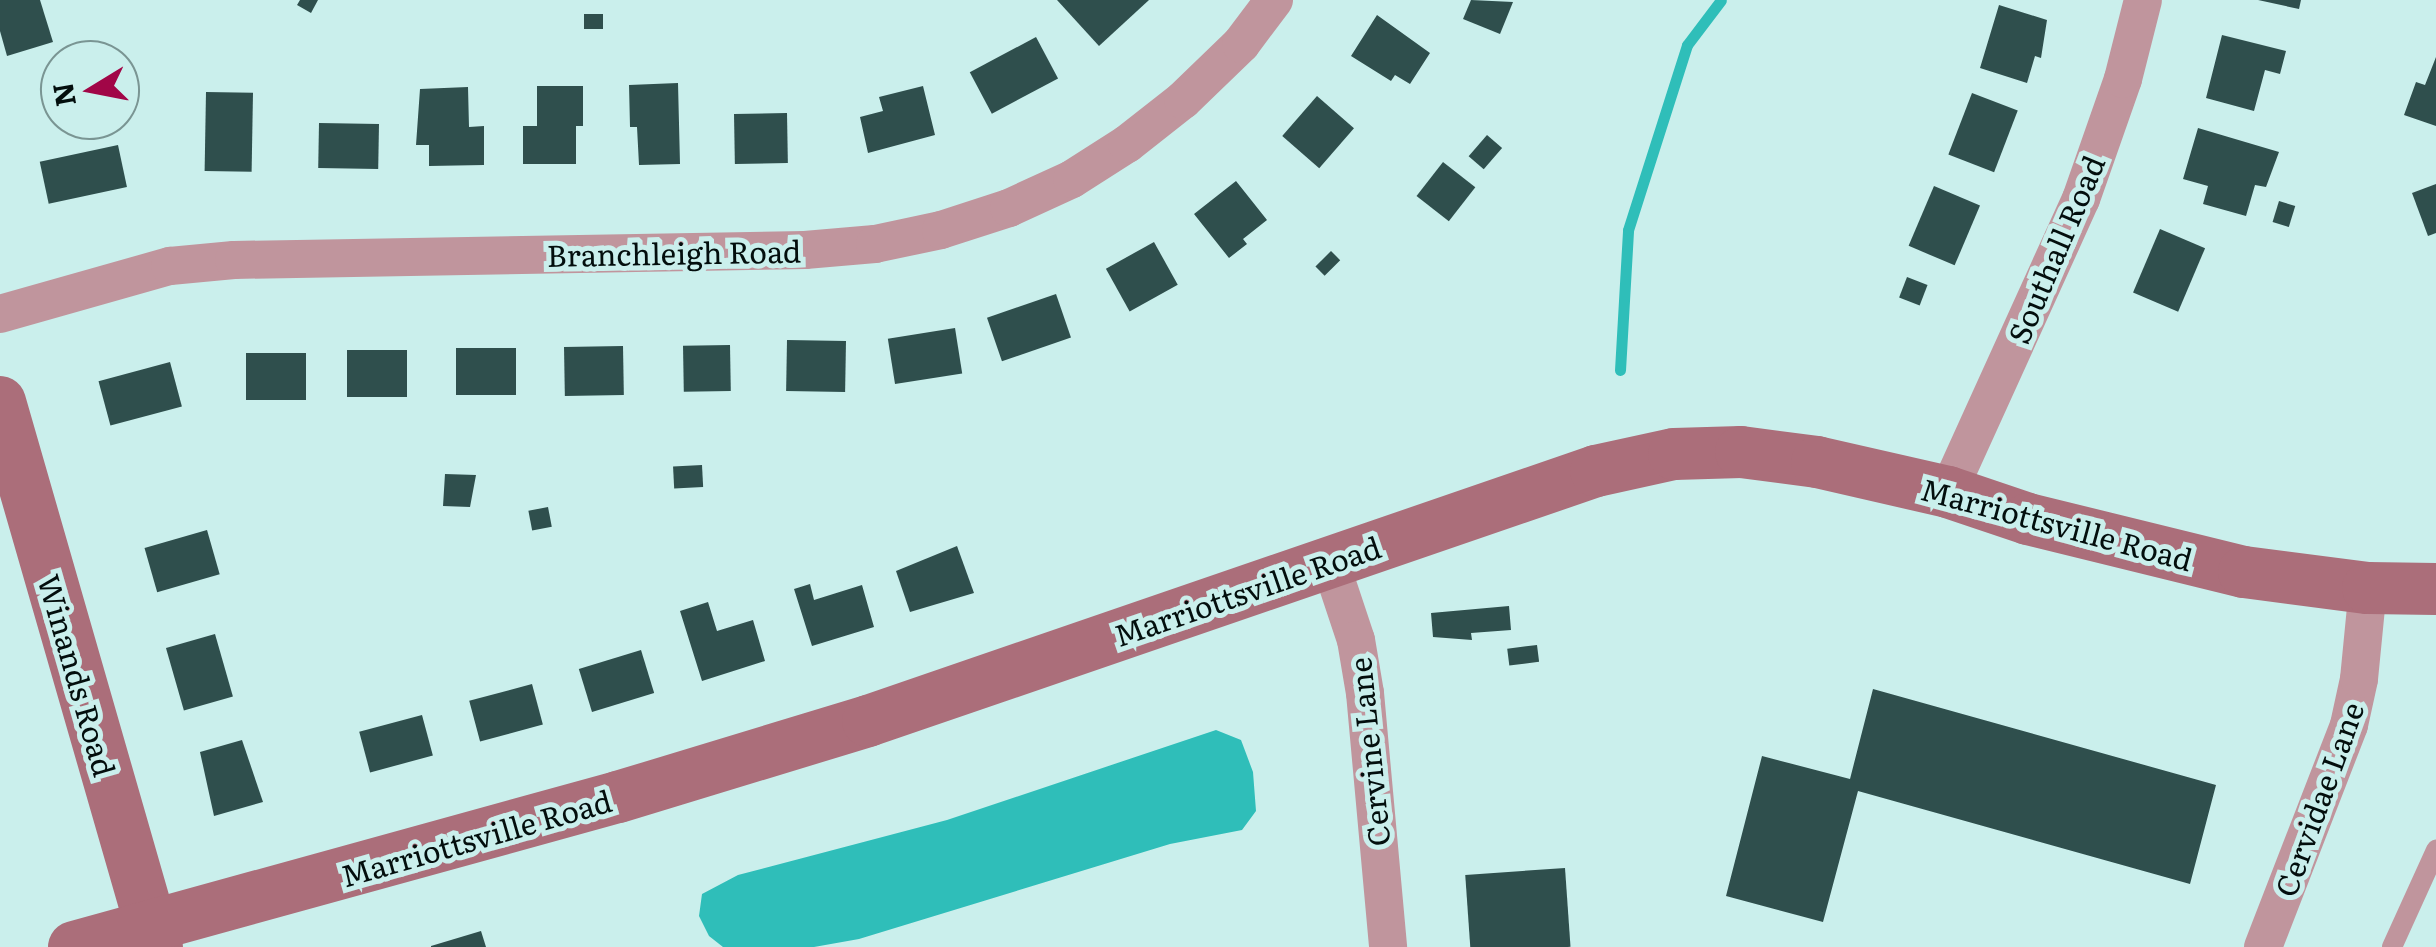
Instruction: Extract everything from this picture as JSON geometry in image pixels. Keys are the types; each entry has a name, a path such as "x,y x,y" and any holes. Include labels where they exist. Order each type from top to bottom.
{"main road":[{"name":"Winands Road","path":"0,402 154,937"},
{"name":"Marriottsville Road","path":"74,947 154,937 868,721 1596,471 1674,454 1741,452 1817,462 1948,492 2028,519 2244,572 2368,588 2436,589"}],"street":[{"name":"Branchleigh Road","path":"0,314 170,266 254,260 806,250 875,244 941,230 1009,208 1056,186 1127,144 1218,66 1274,0"},
{"name":"Southall Road","path":"1948,492 2081,199 2123,79 2144,0"},
{"name":"Cervine Lane","path":"1330,562 1356,640 1365,692 1388,947"},
{"name":"Cervidae Lane","path":"2264,947 2349,725 2360,679 2368,588"}],"lane":[{"path":"2392,947 2436,850"}],"water":[{"path":"1216,730 1241,740 1253,772 1256,811 1242,830 1170,844 859,939 814,947 723,947 709,936 699,916 702,894 738,875 947,820"}],"building":[{"path":"0,0 40,0 52,40 40,40 40,46 7,56 0,31"},
{"path":"300,0 318,0 311,13 297,5"},
{"path":"1057,0 1149,0 1099,46"},
{"path":"1471,0 1513,2 1500,34 1463,19"},
{"path":"2258,0 2301,0 2299,9"},
{"path":"1999,5 2047,20 2041,58 2035,56 2027,83 1980,68"},
{"path":"584,14 603,14 603,29 584,29"},
{"path":"1377,15 1430,53 1410,84 1395,75 1391,81 1351,56"},
{"path":"2222,35 2286,51 2280,74 2265,70 2254,111 2206,98"},
{"path":"1036,37 1058,78 992,114 970,72"},
{"path":"2436,57 2436,126 2404,115 2416,82 2425,85"},
{"path":"678,83 680,164 639,165 637,127 630,127 629,85"},
{"path":"537,86 583,86 583,126 576,126 576,164 523,164 523,126 537,126"},
{"path":"923,86 935,135 868,153 860,117 883,111 879,97"},
{"path":"468,87 469,127 484,126 484,165 429,166 429,145 416,145 420,89"},
{"path":"206,92 253,93 252,172 205,171"},
{"path":"1972,93 2018,111 1994,172 1948,155"},
{"path":"1317,96 1354,128 1319,168 1282,136"},
{"path":"787,113 788,163 735,164 734,114"},
{"path":"319,123 379,124 378,169 318,168"},
{"path":"2198,128 2279,152 2266,187 2255,185 2246,216 2203,204 2208,186 2183,179"},
{"path":"1487,135 1502,148 1484,169 1469,156"},
{"path":"118,145 127,187 49,204 40,162"},
{"path":"1443,162 1475,187 1449,221 1417,196"},
{"path":"1236,181 1267,220 1243,239 1247,244 1229,258 1194,214"},
{"path":"2436,184 2436,233 2428,236 2412,193"},
{"path":"1934,186 1980,206 1955,265 1909,246"},
{"path":"2279,201 2295,206 2289,227 2273,222"},
{"path":"2160,229 2205,248 2178,312 2133,293"},
{"path":"1154,242 1178,285 1130,312 1106,269"},
{"path":"1331,251 1340,260 1325,276 1315,267"},
{"path":"1907,277 1928,285 1920,305 1899,298"},
{"path":"1056,294 1071,337 1002,361 987,318"},
{"path":"955,328 962,373 895,384 888,339"},
{"path":"787,340 846,341 845,392 786,391"},
{"path":"730,345 731,391 684,392 683,346"},
{"path":"623,346 624,395 565,396 564,347"},
{"path":"456,348 516,348 516,395 456,395"},
{"path":"347,350 407,350 407,397 347,397"},
{"path":"246,353 306,353 306,400 246,400"},
{"path":"170,362 182,406 110,426 99,381"},
{"path":"702,465 703,487 674,488 673,467"},
{"path":"445,474 476,475 470,507 443,506"},
{"path":"548,507 552,527 532,530 528,511"},
{"path":"207,530 220,574 157,592 145,548"},
{"path":"957,546 974,593 910,612 896,571"},
{"path":"810,584 814,600 862,585 874,627 812,646 794,589"},
{"path":"708,602 717,631 753,620 765,661 702,681 680,611"},
{"path":"1509,606 1511,630 1471,633 1472,640 1433,637 1431,613"},
{"path":"215,634 233,696 184,711 166,648"},
{"path":"1537,645 1539,662 1509,666 1507,649"},
{"path":"641,650 654,693 592,712 579,669"},
{"path":"532,684 543,725 480,741 469,701"},
{"path":"1873,689 2216,785 2190,884 1858,791 1823,922 1726,896 1762,756 1850,779"},
{"path":"422,715 433,756 370,772 359,732"},
{"path":"242,740 263,802 214,816 200,752"},
{"path":"1565,868 1571,947 1470,947 1465,875"},
{"path":"481,931 486,947 431,947 431,946"}],"waterway":[{"path":"1620,370 1628,230 1687,45 1721,0"}]}
